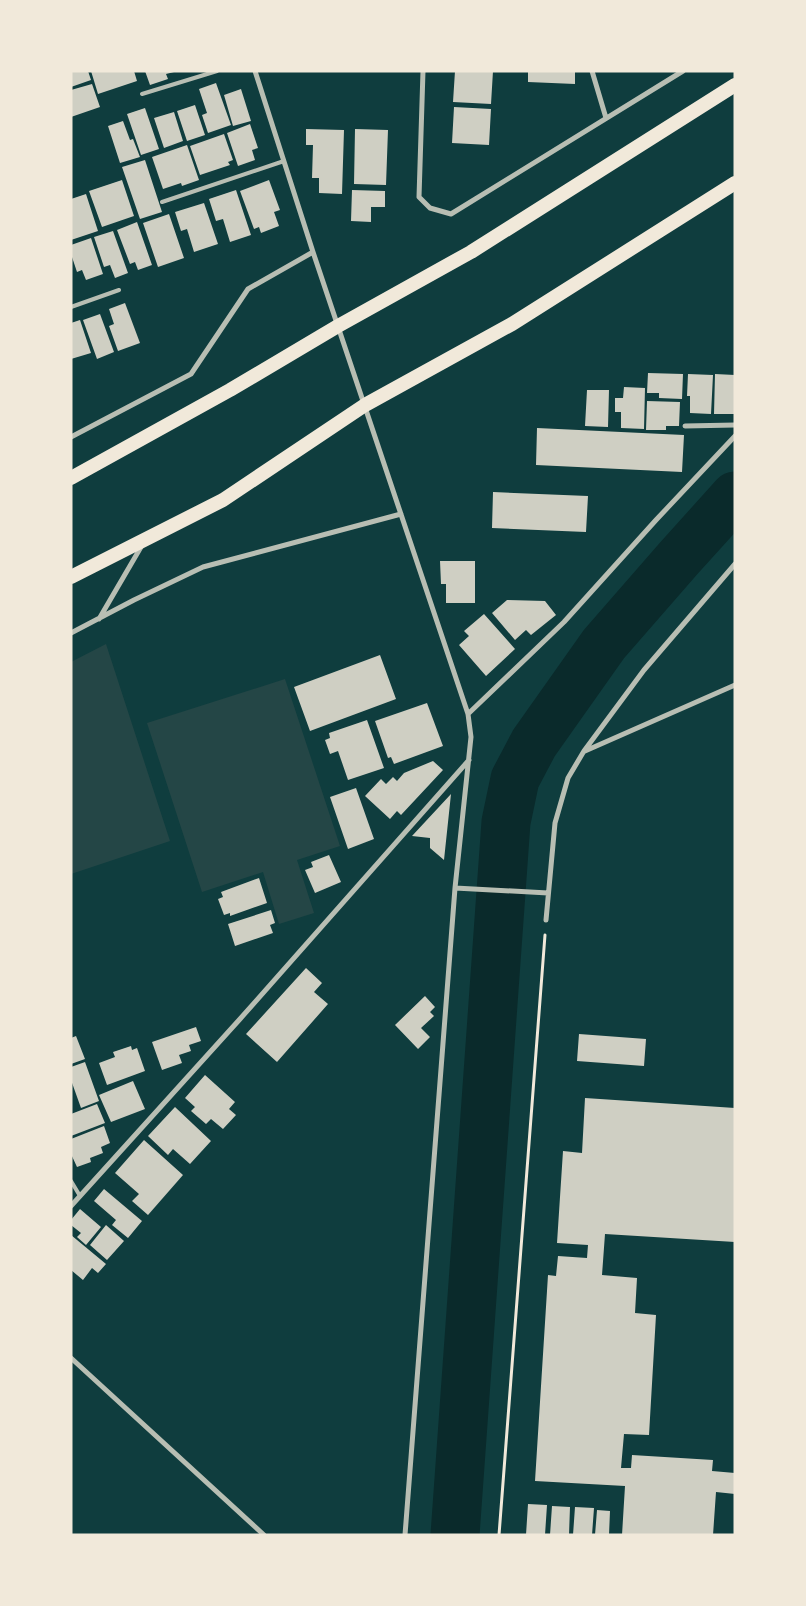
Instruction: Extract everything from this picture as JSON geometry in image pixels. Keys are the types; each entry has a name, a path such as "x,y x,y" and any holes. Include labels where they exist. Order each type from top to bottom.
{"highway":[{"path":"71,478 230,390 338,326 471,252 735,85"},
{"path":"71,578 223,500 365,405 512,324 735,183"}],"street":[{"path":"255,71 313,252 468,714 471,737 455,888 405,1535"},
{"path":"423,71 418,197 430,208 451,214 683,71"},
{"path":"592,71 606,118"},
{"path":"71,437 192,374 248,289 313,252"},
{"path":"685,426 735,425"},
{"path":"468,714 564,622 735,436"},
{"path":"71,634 134,600 203,567 401,514"},
{"path":"98,620 144,540"},
{"path":"546,920 555,823 568,778 584,751 644,670 735,564"},
{"path":"584,751 735,684"},
{"path":"71,1206 240,1019 469,760"},
{"path":"455,888 548,893"},
{"path":"71,1358 264,1535"}],"lane":[{"path":"142,94 217,71"},
{"path":"162,202 284,161"},
{"path":"71,307 119,290"},
{"path":"71,1181 80,1196"}],"path":[{"path":"499,1535 546,920"}],"shaded area":[{"path":"106,644 170,841 71,874 71,662"},
{"path":"285,679 340,846 297,860 314,913 279,924 263,872 202,892 147,723"}],"building":[{"path":"71,71 88,71 91,80 71,87"},
{"path":"91,71 134,71 137,81 98,94"},
{"path":"145,71 174,72 166,74 168,79 150,85"},
{"path":"455,71 493,71 491,104 453,102"},
{"path":"528,71 575,71 575,84 528,82"},
{"path":"216,83 231,125 208,133 202,115 207,113 199,89"},
{"path":"92,84 100,107 71,117 71,90"},
{"path":"241,89 251,121 233,126 224,95"},
{"path":"195,105 205,135 187,141 177,111"},
{"path":"454,107 491,109 489,145 452,143"},
{"path":"145,108 159,149 141,155 127,114"},
{"path":"174,112 183,141 164,148 154,118"},
{"path":"123,121 130,140 133,139 140,157 120,163 108,126"},
{"path":"250,124 258,148 252,150 255,160 238,166 227,133"},
{"path":"306,129 344,130 342,194 319,193 319,178 312,178 313,145 306,145"},
{"path":"355,129 388,130 386,185 354,184"},
{"path":"224,134 233,160 228,162 230,165 200,175 190,146"},
{"path":"187,145 199,180 182,186 181,183 163,189 152,157"},
{"path":"145,160 162,212 140,219 122,167"},
{"path":"122,180 134,216 102,227 89,191"},
{"path":"269,180 280,210 274,212 279,226 261,233 259,227 254,229 240,191"},
{"path":"236,190 251,235 230,242 223,219 216,221 209,199"},
{"path":"352,190 385,191 385,207 371,207 371,222 351,221"},
{"path":"86,194 98,231 71,240 71,199"},
{"path":"204,203 218,244 194,252 187,229 181,231 175,212"},
{"path":"169,214 184,258 158,267 143,223"},
{"path":"137,222 152,265 138,270 135,262 130,264 117,230"},
{"path":"113,231 128,273 115,278 110,265 104,267 94,237"},
{"path":"91,238 103,274 86,280 82,270 77,272 71,254 71,245"},
{"path":"125,303 140,343 118,351 109,326 114,324 109,309"},
{"path":"100,314 114,352 97,359 83,320"},
{"path":"80,320 91,353 71,359 71,323"},
{"path":"648,373 683,374 682,399 659,398 659,393 647,393"},
{"path":"688,374 713,375 711,414 690,413 690,396 687,396"},
{"path":"715,374 735,375 735,414 714,414"},
{"path":"624,387 645,388 644,429 621,428 621,412 615,412 615,398 623,398"},
{"path":"587,390 609,390 608,427 585,426"},
{"path":"647,401 680,402 679,426 666,426 666,430 646,430"},
{"path":"537,428 684,435 682,472 536,465"},
{"path":"493,492 588,496 586,532 492,528"},
{"path":"440,561 475,561 475,603 446,603 446,584 441,584"},
{"path":"507,600 545,601 556,615 531,635 526,630 515,640 492,613"},
{"path":"484,614 515,649 486,676 459,645 469,636 464,631"},
{"path":"380,655 396,699 310,731 294,687"},
{"path":"427,703 443,746 394,764 391,757 388,758 375,721"},
{"path":"367,720 384,768 348,780 338,751 330,754 325,740 330,738 329,733"},
{"path":"433,761 443,770 401,815 397,811 390,819 365,796 381,779 386,784 393,777 397,781 404,773"},
{"path":"356,788 374,839 348,849 330,797"},
{"path":"451,794 444,860 430,848 430,838 412,836"},
{"path":"329,855 341,882 315,893 305,870 313,867 311,862"},
{"path":"259,878 267,903 230,916 230,913 224,915 218,899 223,897 221,892"},
{"path":"271,910 275,923 270,925 273,933 235,946 228,924"},
{"path":"306,968 322,983 314,992 328,1004 277,1062 246,1034"},
{"path":"425,996 435,1007 430,1012 434,1016 421,1028 430,1037 418,1049 395,1025"},
{"path":"196,1027 201,1041 189,1045 191,1051 179,1055 182,1063 162,1070 152,1042"},
{"path":"579,1034 646,1039 644,1066 577,1061"},
{"path":"76,1036 85,1059 71,1064 71,1038"},
{"path":"131,1046 132,1050 137,1048 145,1071 107,1085 99,1063 115,1057 113,1052"},
{"path":"85,1062 99,1101 81,1108 71,1080 71,1067"},
{"path":"205,1075 235,1102 229,1109 236,1115 223,1129 211,1119 206,1124 191,1111 195,1107 185,1098"},
{"path":"133,1081 145,1109 111,1122 99,1095"},
{"path":"585,1098 735,1108 735,1242 605,1234 602,1275 637,1278 635,1313 656,1315 649,1435 624,1434 621,1468 631,1468 632,1455 713,1460 712,1471 735,1473 735,1494 716,1492 713,1535 622,1535 625,1486 535,1481 548,1275 556,1276 558,1256 587,1258 588,1245 557,1243 563,1151 582,1153"},
{"path":"97,1104 105,1123 71,1136 71,1114"},
{"path":"175,1107 211,1141 190,1164 173,1149 168,1155 148,1136"},
{"path":"104,1126 110,1143 101,1147 103,1153 90,1158 91,1162 77,1167 71,1154 71,1139"},
{"path":"144,1140 183,1175 148,1215 132,1201 139,1194 115,1173"},
{"path":"104,1189 142,1221 128,1238 112,1225 116,1220 94,1201"},
{"path":"80,1209 101,1227 86,1245 77,1237 81,1233 71,1225 71,1220"},
{"path":"106,1225 124,1241 107,1260 90,1245"},
{"path":"71,1235 106,1264 98,1273 92,1268 83,1280 71,1270"},
{"path":"528,1504 547,1505 545,1535 526,1535"},
{"path":"552,1506 570,1507 569,1535 550,1535"},
{"path":"575,1507 594,1508 592,1535 573,1535"},
{"path":"597,1510 610,1511 609,1535 595,1535"}],"waterway":[{"path":"455,1535 506,822 515,779 534,743 604,644 735,496"}]}
